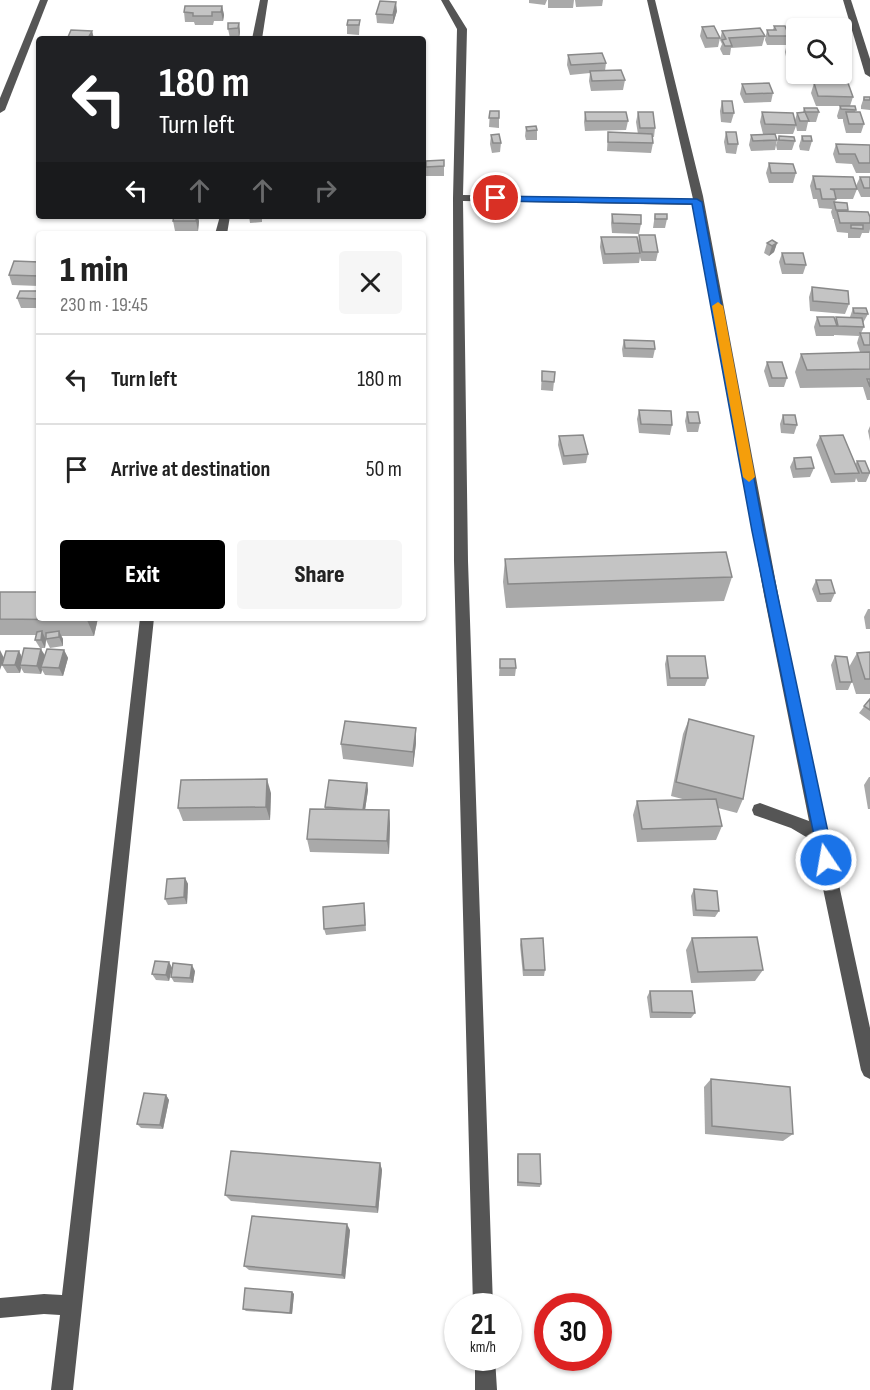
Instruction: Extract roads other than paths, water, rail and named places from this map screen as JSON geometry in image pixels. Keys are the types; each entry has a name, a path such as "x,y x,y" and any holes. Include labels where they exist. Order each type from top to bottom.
{"street":[{"path":"0,110 44,0"},
{"path":"258,36 264,0"},
{"path":"445,0 462,29 458,198 461,561 483,1293"},
{"path":"651,0 674,80 758,531 870,1070"},
{"path":"847,0 870,74"},
{"path":"458,198 697,202"},
{"path":"62,1390 147,621"},
{"path":"760,810 796,822 821,837"},
{"path":"0,1308 44,1304 72,1306"},
{"path":"485,1371 486,1390"}]}
